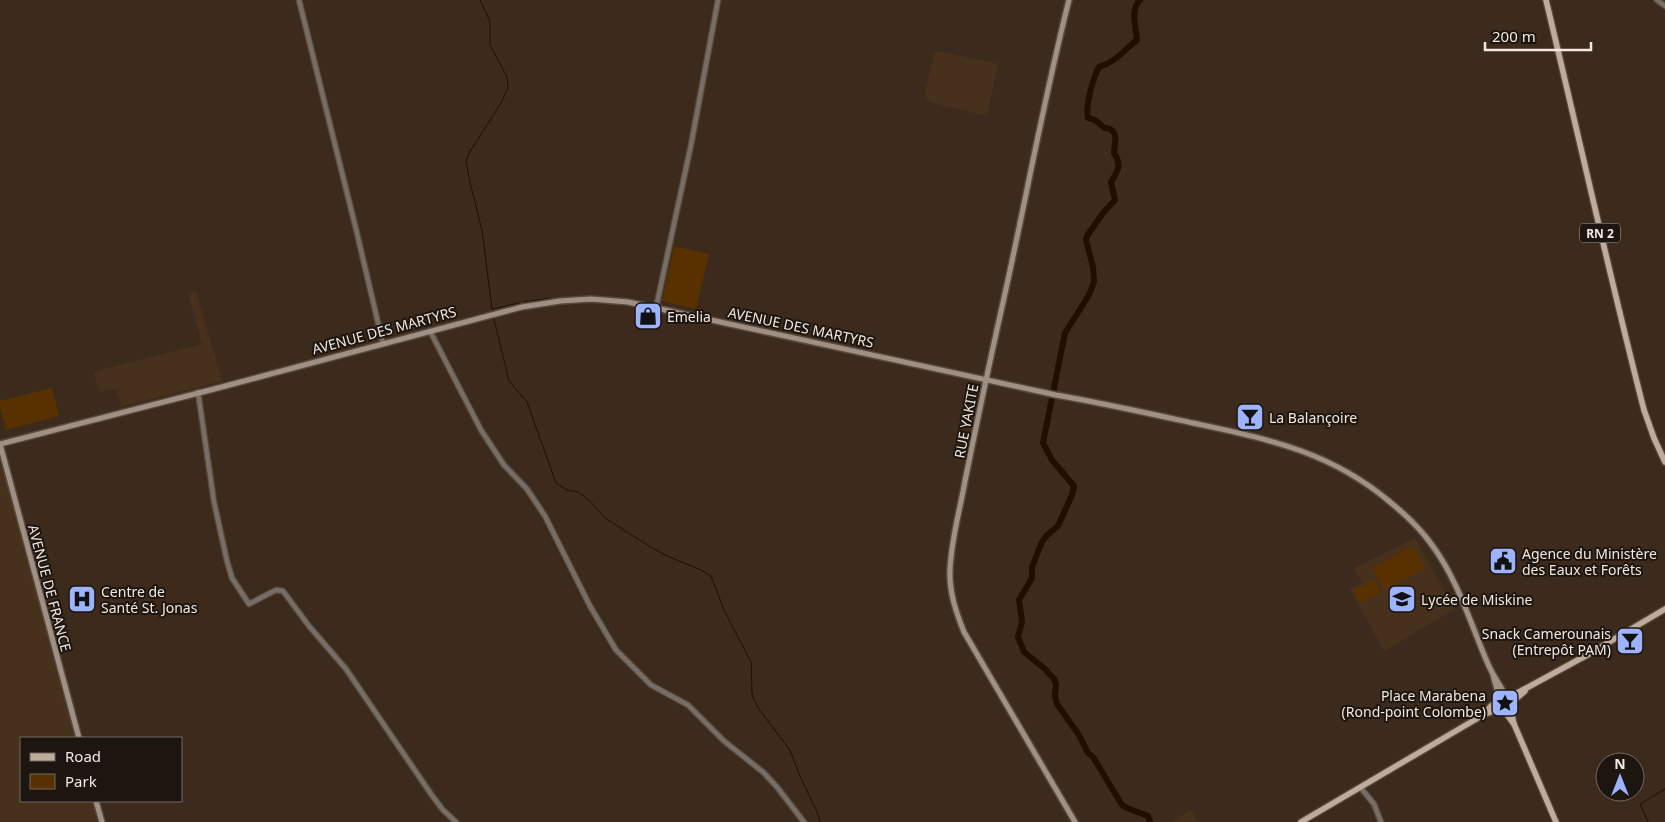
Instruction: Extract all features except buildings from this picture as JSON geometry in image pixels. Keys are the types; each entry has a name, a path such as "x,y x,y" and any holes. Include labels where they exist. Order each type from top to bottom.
{"main road":[{"name":"RUE YAKITE","path":"1069,0 1046,95 1005,295 985,380 950,564 951,589 958,618 964,632 1076,822"},
{"name":"RN 2","path":"1546,0 1642,402 1654,438 1665,462"},
{"name":"AVENUE DES MARTYRS","path":"0,443 497,313 560,301 591,300 613,301 656,308 1272,440 1310,452 1344,469 1376,489 1410,519 1432,545 1454,584 1556,822"},
{"name":"AVENUE DE FRANCE","path":"0,443 79,737"},
{"path":"1300,822 1484,714 1491,706 1505,703 1517,692 1526,689 1665,609"},
{"path":"96,802 102,822"}],"street":[{"path":"299,0 383,344"},
{"path":"656,308 691,145 718,0"},
{"path":"1657,0 1665,6"},
{"path":"430,331 483,434 504,465 527,489 545,516 590,606 616,650 651,685 688,705 724,741 763,772 777,786 804,822"},
{"path":"198,392 214,502 232,578 249,604 276,590 283,591 314,632 346,669 439,805 456,822"},
{"path":"1360,787 1374,804 1382,822"}],"shaded area":[{"path":"938,51 998,64 987,116 929,102 925,94 934,54"},
{"path":"196,291 222,381 122,406 116,389 100,392 93,372 202,344 188,293"},
{"path":"0,456 75,737 20,737 20,802 92,802 98,822 0,822"},
{"name":"Lycée de Miskine","path":"1415,538 1454,609 1384,651 1350,589 1362,583 1354,568"},
{"path":"1190,809 1198,822 1174,822"}],"green space":[{"path":"674,246 709,254 696,309 662,301"},
{"path":"52,388 59,416 6,430 0,401"},
{"path":"1413,546 1425,568 1384,590 1372,568"},
{"path":"1374,580 1381,592 1360,603 1353,591"}],"waterway":[{"path":"480,0 490,21 490,45 507,77 508,88 466,161 482,230 492,309 519,303"},
{"path":"1140,0 1134,13 1137,40 1115,59 1099,67 1089,99 1088,118 1113,131 1115,137 1114,153 1118,161 1118,168 1111,182 1115,200 1087,236 1086,240 1093,267 1094,282 1089,295 1065,333 1043,443 1052,460 1074,486 1058,526 1042,542 1032,567 1032,578 1019,600 1022,622 1018,637 1024,652 1054,679 1057,704 1079,735 1088,753 1093,757 1122,805 1148,816 1150,822"},
{"path":"524,302 551,298"},
{"path":"494,319 509,381 527,402 556,483 567,490 578,492 589,500 605,518 649,546 711,576 724,610 751,662 752,694 754,700 790,750 820,822"},
{"path":"1648,822 1640,804 1665,789"}],"place":[{"name":"Emelia","path":"648,316"},
{"name":"La Balançoire","path":"1250,417"},
{"name":"Agence du Ministère des Eaux et Forêts","path":"1503,561"},
{"name":"Centre de Santé St. Jonas","path":"82,599"},
{"name":"Lycée de Miskine","path":"1402,599"},
{"name":"Snack Camerounais (Entrepôt PAM)","path":"1630,641"},
{"name":"Place Marabena (Rond-point Colombe)","path":"1505,703"}]}
